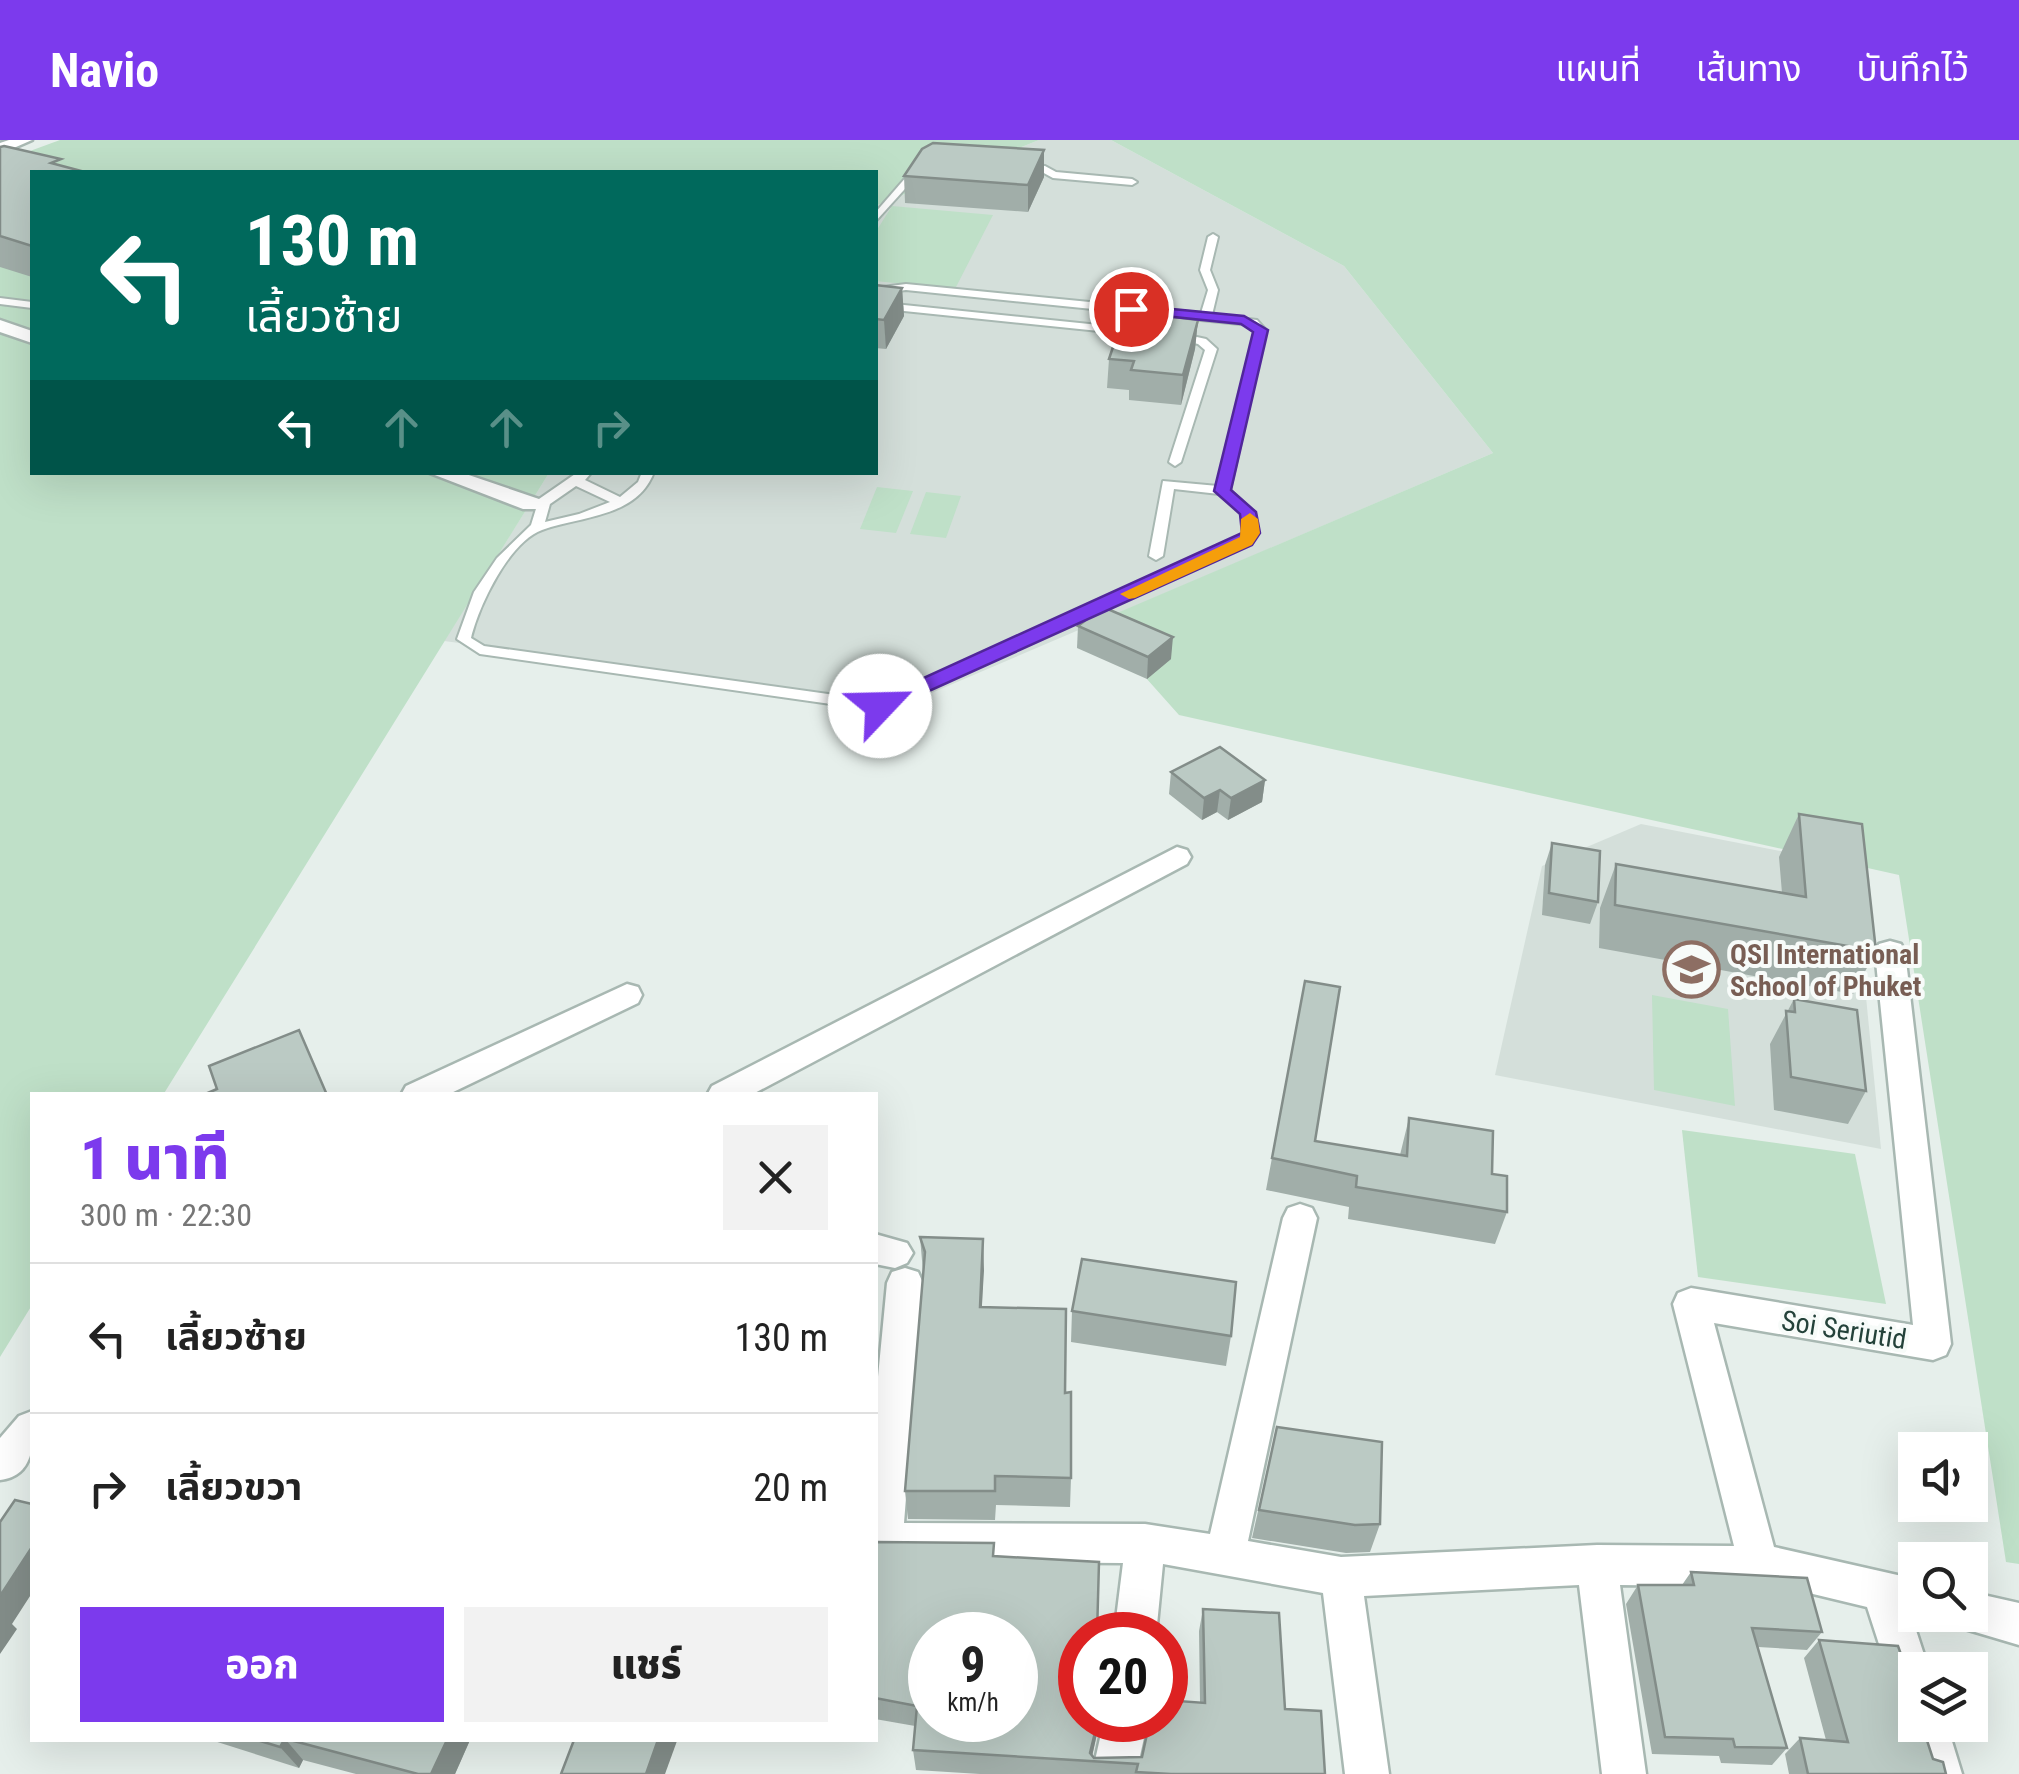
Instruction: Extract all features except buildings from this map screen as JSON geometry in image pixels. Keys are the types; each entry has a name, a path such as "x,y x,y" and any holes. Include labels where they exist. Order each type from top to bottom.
{"street":[{"path":"0,148 24,140"},
{"path":"0,326 30,336"},
{"path":"446,475 536,504"},
{"path":"730,1092 1177,857"},
{"name":"Soi Seriutid","path":"1759,1566 1691,1304 1933,1344 1890,952"},
{"path":"423,1092 626,995"},
{"path":"1225,1556 1300,1218"},
{"path":"892,1261 878,1542 1145,1543 1341,1577 1596,1565 1784,1567 1898,1594"},
{"path":"12,1466 30,1432"},
{"path":"1137,1612 1145,1543"},
{"path":"1596,1565 1624,1774"},
{"path":"1341,1577 1367,1774"},
{"path":"1988,1616 2019,1624"},
{"path":"1114,1774 1121,1742"},
{"path":"1930,1742 1940,1774"}],"lane":[{"path":"878,216 920,168 932,163"},
{"path":"1008,166 1132,182"},
{"path":"1206,316 1213,290 1205,270 1213,237"},
{"path":"878,291 906,288 1253,322 1260,330 1223,491"},
{"path":"0,300 30,305"},
{"path":"878,306 1202,340 1211,349 1176,462"},
{"path":"647,475 641,490 620,502 568,522 536,527 514,542 466,620 464,639 480,650 880,706 1246,541 1251,533 1248,512 1223,491 1168,484 1156,556"},
{"path":"536,527 536,504 582,478 620,502"}],"shaded area":[{"path":"1039,140 1111,140 1344,266 1493,453 908,703 444,641 548,475 878,475 878,205"},
{"name":"QSI International School of Phuket","path":"1641,824 1853,865 1881,1149 1495,1075 1542,866"}],"green space":[{"path":"60,140 1039,140 878,205 878,170 30,170 30,475 548,475 165,1092 30,1092 30,1308 0,1357 0,162"},
{"path":"1111,140 2019,140 2019,1564 2006,1562 1899,875 1179,715 1096,622 1493,453 1344,266"},
{"path":"892,206 993,215 955,289 878,281 878,228"},
{"path":"877,487 913,491 896,533 860,529"},
{"path":"926,492 961,496 946,538 910,534"},
{"path":"1652,995 1728,1009 1735,1106 1654,1090"},
{"path":"1682,1130 1855,1154 1886,1304 1698,1277"}],"slow traffic":[{"path":"1129,594 1246,541 1251,533 1250,519"}],"place":[{"name":"QSI International School of Phuket","path":"1691,970"}],"route":[{"path":"880,706 1246,541 1251,533 1248,512 1223,491 1260,330 1253,322 1244,320 1131,309"}]}
